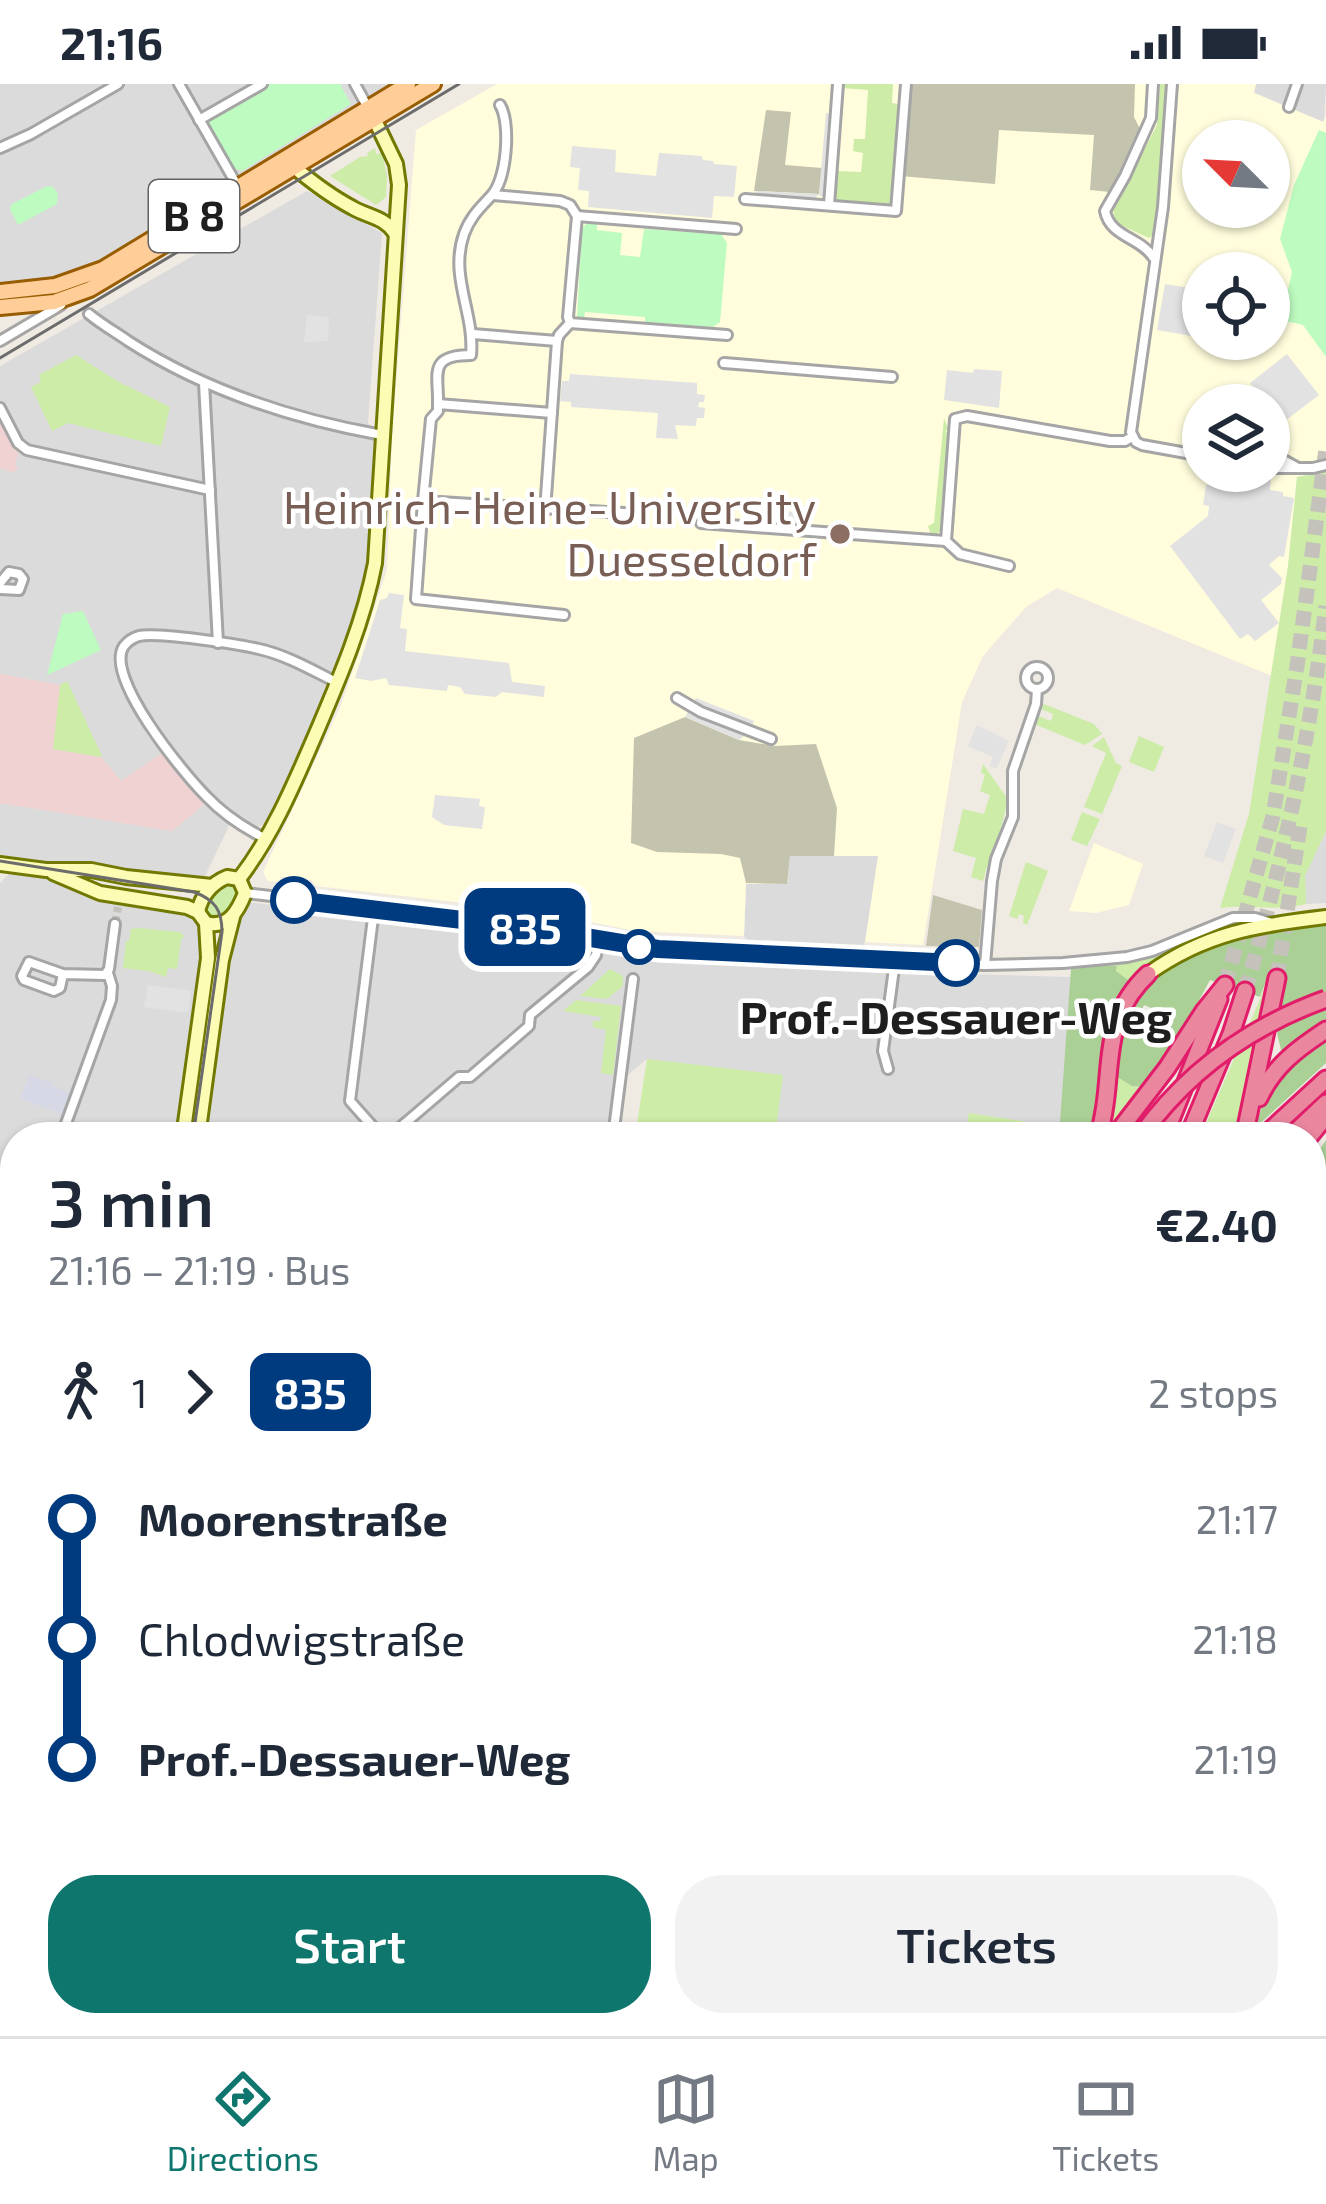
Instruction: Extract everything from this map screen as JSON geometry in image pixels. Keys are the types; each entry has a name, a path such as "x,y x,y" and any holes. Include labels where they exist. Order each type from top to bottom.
{"highway":[{"path":"1102,1122 1111,1034 1120,1008 1148,974"},
{"path":"1248,1122 1277,978"},
{"path":"1125,1122 1225,986 1170,1122"},
{"path":"1194,1122 1245,991"},
{"path":"1152,1122 1213,1060 1253,1032 1326,999"},
{"path":"1249,1117 1278,1067 1326,1030"},
{"path":"1278,1122 1326,1079"}],"main road":[{"name":"B 8","path":"0,307 54,302 110,278 294,166 408,84"},
{"name":"B 8","path":"8,292 55,286 103,268 299,150 433,84"}],"street":[{"path":"0,148 118,84"},
{"path":"179,84 238,188"},
{"path":"199,120 262,84"},
{"path":"199,1122 232,917 242,886 338,683 375,563 399,208 396,164 355,84"},
{"path":"829,206 838,84"},
{"path":"745,200 896,211 906,84"},
{"path":"1154,84 1151,118 1106,211 1108,224 1148,249 1154,259"},
{"path":"1132,437 1163,207 1172,84"},
{"path":"1297,84 1290,105 1301,109"},
{"path":"500,105 507,120 502,176 493,195 470,221 459,251 458,277 473,334 471,355 454,355 436,372 438,411 430,419 416,599 564,615"},
{"path":"299,150 294,166 345,204 382,219 396,236"},
{"path":"493,195 560,200 577,216 570,323"},
{"path":"382,219 399,208"},
{"path":"577,216 736,229"},
{"path":"0,341 80,293"},
{"path":"89,314 146,352 204,382 290,414 382,435"},
{"path":"570,323 727,335"},
{"path":"545,511 557,341 570,323"},
{"path":"473,334 557,341"},
{"path":"724,363 892,377"},
{"path":"204,382 218,643"},
{"path":"438,404 552,413"},
{"path":"0,408 18,443 27,450 210,490"},
{"path":"946,541 958,416 1110,440 1132,437"},
{"path":"1132,437 1146,447 1182,453"},
{"path":"1290,464 1299,469"},
{"path":"1290,468 1326,465"},
{"path":"423,501 640,514"},
{"path":"700,523 946,541 960,554 1009,566"},
{"path":"266,839 227,816 187,776 136,701 120,653 138,636 218,643 261,649 338,683"},
{"path":"985,965 992,881 1013,817 1013,771 1038,698 1036,689"},
{"path":"677,698 772,739"},
{"path":"0,864 212,886"},
{"path":"46,870 119,901 173,904 222,923 232,917"},
{"path":"185,1122 208,958 200,903 212,886 227,877 242,886 374,910 658,949 985,965 1127,957 1233,918 1270,923"},
{"path":"371,1122 350,1101 374,910"},
{"path":"1148,974 1200,944 1238,930 1326,917"},
{"path":"67,1122 111,1000 107,973 115,924"},
{"path":"406,1122 459,1076 470,1077 529,1026 530,1016 593,961 599,940"},
{"path":"888,1069 883,1051 895,961"},
{"path":"63,974 60,988 54,991 22,976 29,962 63,974 107,973"},
{"path":"616,1122 633,979"}],"shaded area":[{"path":"0,84 397,84 132,247 88,270 17,286 0,285"},
{"name":"Heinrich-Heine-University Duesseldorf","path":"497,84 1256,84 1254,93 1323,122 1326,116 1326,472 1297,477 1272,676 1057,588 1026,607 983,656 962,702 923,945 865,942 878,856 790,856 787,884 746,884 744,936 636,931 535,911 316,886 311,880 282,877 268,881 263,872 341,705 387,570 392,435 416,130"},
{"path":"907,84 1135,84 1134,117 1142,133 1110,192 1090,190 1094,135 999,130 995,184 900,176"},
{"path":"1256,84 1326,84 1324,122 1253,92"},
{"path":"766,110 791,112 785,165 822,168 819,194 754,191"},
{"path":"826,113 833,114 826,194 816,196 819,203 759,198 757,191 819,194"},
{"path":"572,146 616,150 615,172 656,176 659,153 702,156 714,164 737,166 734,197 714,196 712,218 588,207 589,191 578,190 580,168 570,167"},
{"path":"307,191 382,233 368,423 375,437 374,536 368,580 331,689 271,821 253,829 231,822 203,880 0,855 0,803 172,831 207,802 167,750 121,782 101,757 67,682 60,685 0,674 0,468 13,472 19,448 0,409 0,366"},
{"path":"1165,284 1182,287 1182,334 1157,330"},
{"path":"307,315 329,317 328,341 304,342"},
{"path":"1290,358 1319,395 1290,417 1290,384 1250,383 1279,360"},
{"path":"974,369 1002,371 999,408 944,400 947,370 973,373"},
{"path":"570,374 697,383 697,394 705,395 698,407 705,408 704,418 697,418 696,426 675,425 678,439 656,438 658,413 571,407 571,402 560,401 562,381 569,381"},
{"path":"0,409 20,448 18,469 13,472 0,468"},
{"path":"1205,492 1283,492 1294,498 1284,557 1269,565 1282,578 1281,584 1261,600 1279,623 1255,641 1248,634 1240,639 1170,546 1208,516 1209,506 1203,505"},
{"path":"762,510 811,513 797,526 749,522"},
{"path":"389,593 404,595 400,628 407,629 405,651 509,663 512,682 545,686 544,697 465,694 460,687 448,685 447,691 389,685 386,678 355,678 380,600"},
{"path":"0,674 60,685 54,749 101,757 121,781 162,753 207,802 172,831 0,803"},
{"path":"696,698 754,721 750,731 739,740 685,717"},
{"path":"685,717 739,740 775,746 816,744 837,808 834,856 790,856 787,884 746,883 740,858 657,852 631,843 634,738"},
{"path":"977,725 1009,741 996,769 990,766 993,757 968,746"},
{"path":"435,795 480,799 479,806 485,807 482,829 444,825 432,817"},
{"path":"1217,822 1236,829 1223,863 1204,856"},
{"path":"1326,831 1326,903 1306,904 1305,876"},
{"path":"1094,843 1143,864 1129,905 1096,913 1069,911"},
{"path":"789,855 879,856 865,942 859,951 751,945 744,936 746,883"},
{"path":"11,872 56,877 190,912 204,930 180,1122 0,1122 0,883"},
{"path":"933,895 982,910 979,947 926,946"},
{"path":"248,902 634,950 1071,977 1061,1122 969,1113 968,1122 777,1122 782,1075 647,1059 618,1083 613,1122 207,1122 236,924"},
{"path":"148,985 191,991 188,1013 144,1007"},
{"path":"29,1075 53,1080 52,1086 77,1095 68,1119 20,1099"}],"green space":[{"path":"269,84 340,84 351,104 242,171 235,169 208,122"},
{"path":"842,84 893,84 892,103 898,104 895,188 888,208 838,204 834,198 836,171 861,172 863,153 853,151 854,139 865,139 868,90 842,88"},
{"path":"1160,84 1169,84 1154,234 1149,238 1116,223 1113,210 1157,125"},
{"path":"1319,130 1326,133 1326,357 1303,325 1290,322 1290,252 1285,252 1280,239 1283,228 1290,228 1294,185"},
{"path":"375,148 376,154 382,153 387,176 386,197 376,205 330,176"},
{"path":"47,186 58,193 57,204 18,225 12,204"},
{"path":"597,223 597,230 622,233 620,255 640,257 644,229 721,234 727,243 720,322 713,327 645,322 645,317 585,312 584,318 577,317 582,228"},
{"path":"76,355 170,407 161,446 68,423 52,431 31,387 41,382 39,375"},
{"path":"944,418 948,433 940,531 932,538 928,526 934,523"},
{"path":"1326,472 1326,831 1305,876 1306,904 1220,908 1249,814 1288,566 1297,477"},
{"path":"83,611 101,650 47,675 63,614"},
{"path":"67,681 101,757 53,749 60,685"},
{"path":"1044,704 1094,724 1102,734 1085,745 1034,724 1038,716 1051,721 1053,714 1041,709"},
{"path":"1139,736 1164,747 1154,772 1129,762"},
{"path":"1104,737 1122,766 1102,814 1084,807 1106,753 1092,746"},
{"path":"983,764 1007,798 983,881 971,877 976,858 953,851 963,809 984,814 990,795 980,791"},
{"path":"1082,812 1100,819 1087,846 1071,840"},
{"path":"1026,862 1048,871 1027,925 1024,916 1009,916"},
{"path":"224,881 234,882 241,894 224,918 212,921 203,913 206,900"},
{"path":"1326,923 1326,992 1276,1012 1281,978 1268,976 1260,997 1210,980 1176,1043 1143,1087 1114,1075 1115,1036 1136,991 1176,960 1239,934","holes":["1144,1005 1171,1016 1159,1042 1133,1030"]},
{"path":"1242,924 1110,1021 1102,1042 1108,1019 1128,984 1117,966 1106,965"},
{"path":"131,929 184,936 177,969 168,968 166,977 123,968 126,941"},
{"path":"1117,966 1116,971 1128,980 1104,1035 1095,1122 1060,1122 1071,969"},
{"path":"610,969 623,976 623,986 607,999 580,996"},
{"path":"1268,976 1238,1122 1207,1122"},
{"path":"576,1000 621,1006 613,1075 601,1073 606,1030 593,1027 593,1021 601,1017 563,1011"},
{"path":"1326,1007 1326,1026 1282,1054 1277,1033 1281,1026"},
{"path":"1326,1034 1326,1063 1257,1122 1269,1085"},
{"path":"647,1059 783,1075 777,1122 637,1122"},
{"path":"1114,1075 1144,1088 1118,1122 1106,1122"},
{"path":"969,1113 1028,1122 968,1122"}],"tunnel":[{"path":"1225,985 1273,816 1326,449"},
{"path":"1245,991 1294,800 1326,606"},
{"path":"1277,978 1301,820"},
{"path":"115,924 118,907"}],"tram line":[{"path":"0,358 459,84"},
{"path":"0,861 194,892 216,907 222,932 195,1122"}],"bus line":[{"name":"835","path":"294,900 561,932 658,949 956,963"}],"place":[{"name":"Heinrich-Heine-University Duesseldorf","path":"840,534"},
{"name":"Prof.-Dessauer-Weg","path":"956,963"}]}
